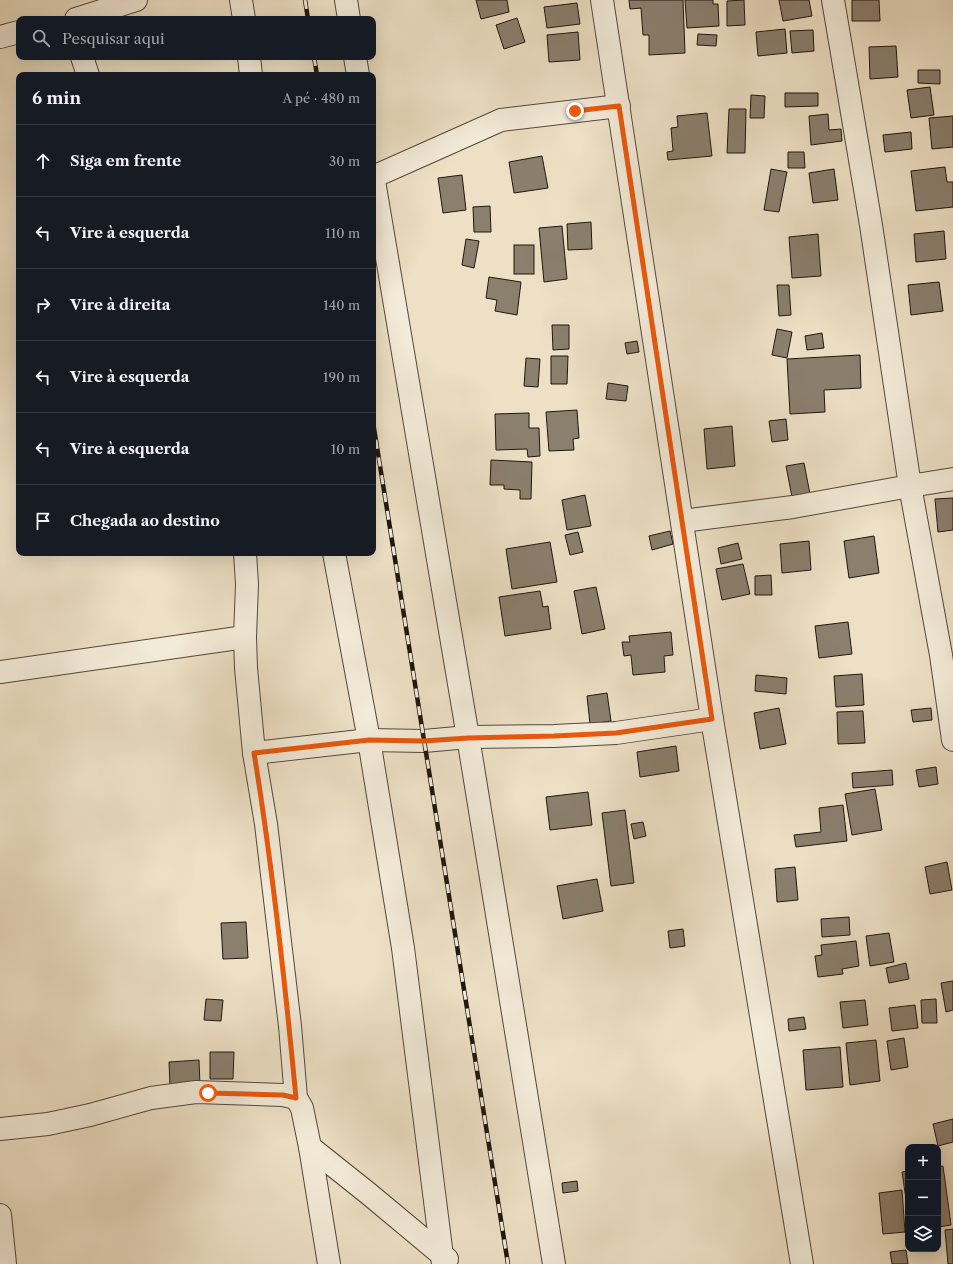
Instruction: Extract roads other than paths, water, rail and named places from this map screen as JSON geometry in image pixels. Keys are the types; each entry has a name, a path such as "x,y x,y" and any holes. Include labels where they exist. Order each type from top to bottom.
{"street":[{"path":"85,16 136,0"},
{"path":"241,0 244,16"},
{"path":"346,0 349,16"},
{"path":"602,0 712,719 802,1264"},
{"path":"833,0 870,225 910,486 941,655 953,740"},
{"path":"0,37 16,33"},
{"path":"83,60 87,72"},
{"path":"249,60 251,72"},
{"path":"356,60 358,72"},
{"path":"376,175 502,120 619,106"},
{"path":"376,194 468,738 554,1264"},
{"path":"682,521 793,507 953,479"},
{"path":"245,556 247,584 245,637 246,668 254,753 266,824 289,1018 296,1098 302,1108 310,1147 329,1264"},
{"path":"335,556 369,740 403,948 445,1261"},
{"path":"0,672 245,637"},
{"path":"254,753 369,740 424,741 616,733 712,719"},
{"path":"0,1129 48,1124 90,1116 151,1098 196,1092 283,1095 296,1098"},
{"path":"310,1147 369,1194 445,1261"},
{"path":"0,1215 5,1264"}],"railway":[{"path":"305,0 308,16"},
{"path":"314,60 316,72"},
{"path":"376,441 508,1264"}]}
